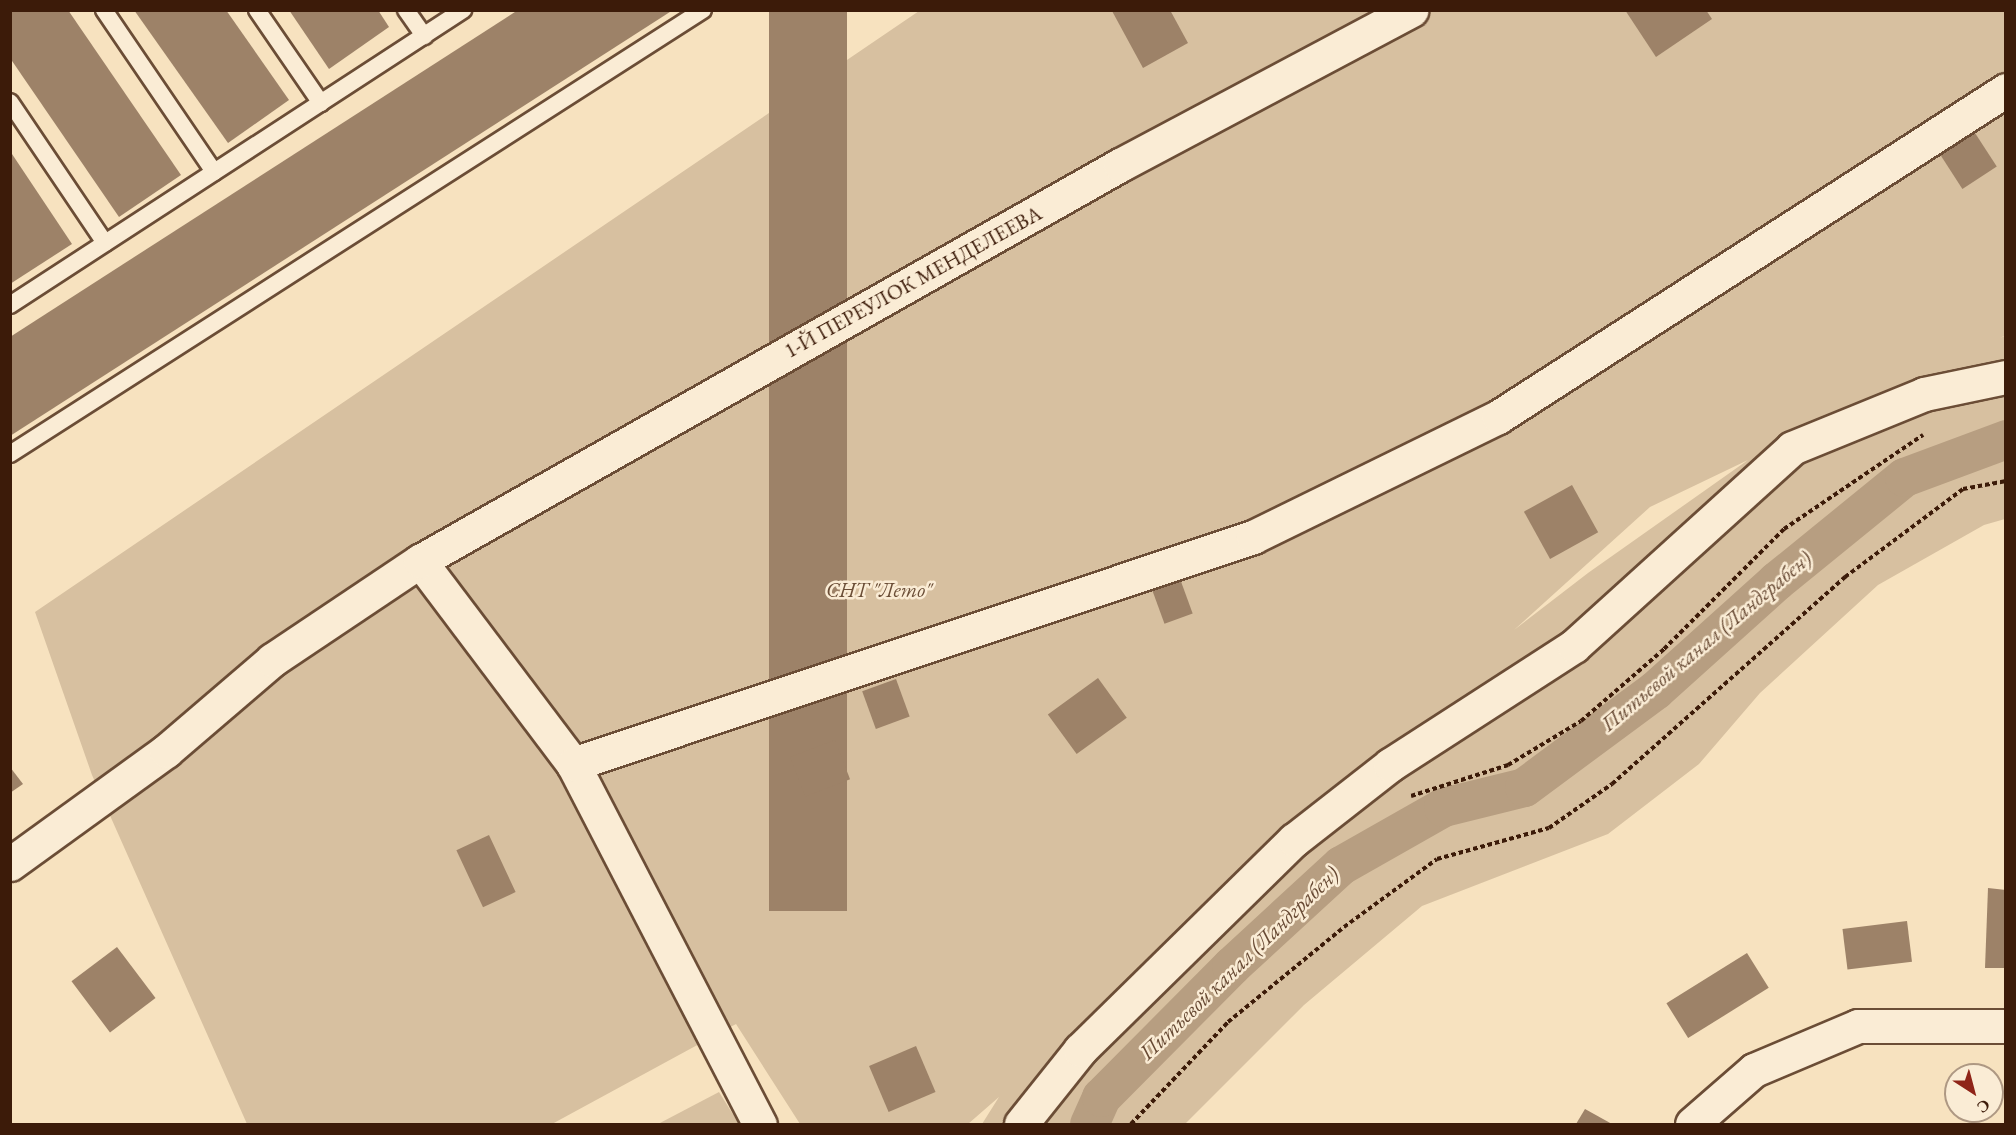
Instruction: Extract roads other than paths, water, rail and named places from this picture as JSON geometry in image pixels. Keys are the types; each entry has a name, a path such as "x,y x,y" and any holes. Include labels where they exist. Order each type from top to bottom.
{"street":[{"name":"1-Й ПЕРЕУЛОК МЕНДЕЛЕЕВА","path":"10,864 166,751 272,660 420,561 1120,165 1411,10"},
{"path":"573,764 1253,537 1498,417 2006,90"},
{"path":"1021,1125 1080,1050 1294,840 1390,765 1574,646 1792,448 1923,394 2006,377"},
{"path":"420,561 573,764 760,1125"},
{"path":"1692,1125 1754,1070 1858,1026 2006,1026"}],"lane":[{"path":"104,10 214,172"},
{"path":"256,10 321,103"},
{"path":"406,10 424,36"},
{"path":"10,304 463,10"},
{"path":"10,454 703,10"},
{"path":"10,102 105,243"}],"waterway":[{"name":"Питьевой канал (Ландграбен)","path":"1089,1124 1101,1097 1231,966 1341,865 1443,807 1524,787 1655,690 1776,581 1904,477 2006,439"}],"park label":[{"name":"СНТ \"Лето\"","path":"879,590"}]}
